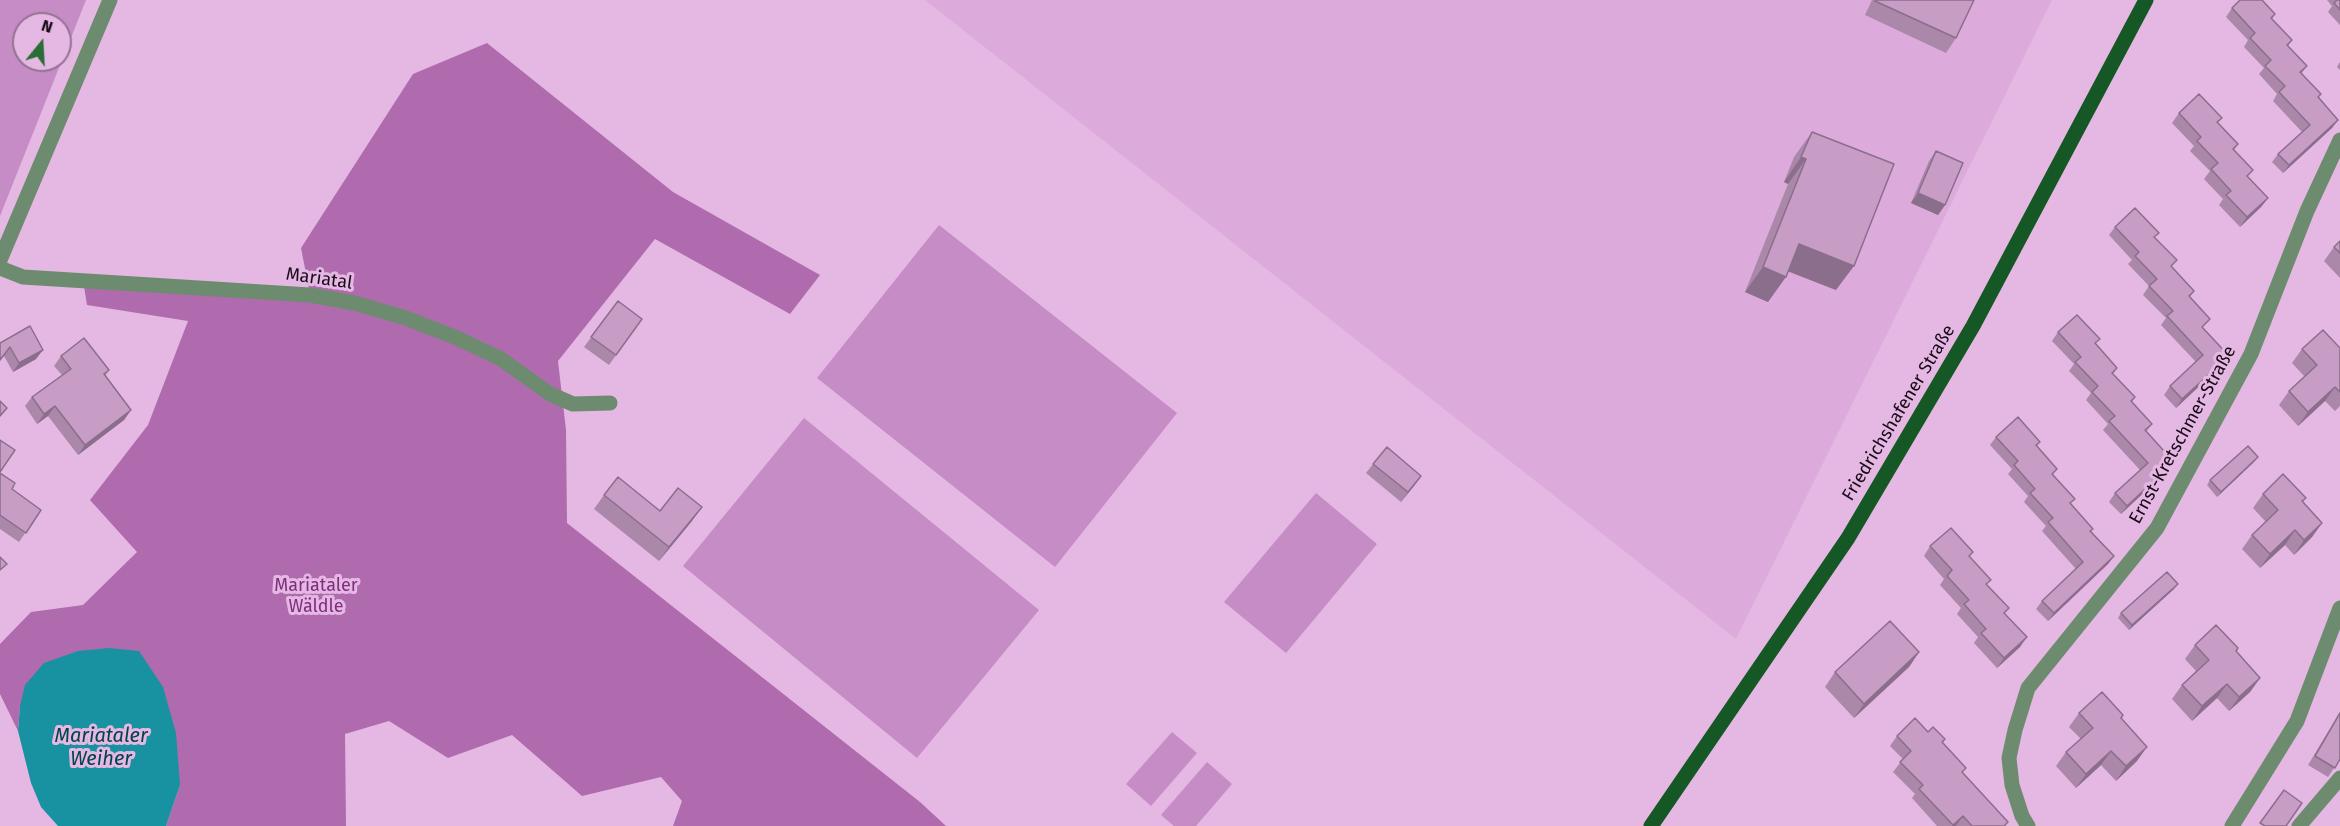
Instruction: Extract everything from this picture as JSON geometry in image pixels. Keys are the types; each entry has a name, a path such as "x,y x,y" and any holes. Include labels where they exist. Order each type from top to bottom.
{"main road":[{"name":"Friedrichshafener Straße","path":"1651,826 1848,538 1973,326 2146,0"}],"street":[{"path":"0,260 110,0"},
{"name":"Ernst-Kretschmer-Straße","path":"2028,826 2022,816 2012,785 2010,758 2015,730 2028,688 2157,528 2251,354 2307,211 2340,140"},
{"name":"Mariatal","path":"0,268 23,277 310,295 354,303 406,318 457,338 501,359 550,394 573,404 610,403"},
{"path":"2232,826 2297,721 2340,608"},
{"path":"2300,826 2340,778"}],"shaded area":[{"path":"0,0 86,0 72,35 72,12 12,12 12,72 57,72 0,216"},
{"path":"925,0 2052,0 1736,639"},
{"path":"939,225 1177,413 1055,567 817,378"},
{"path":"804,418 1039,610 917,758 683,566"},
{"path":"1316,493 1377,544 1286,653 1224,602"},
{"path":"1172,732 1197,753 1151,806 1126,784"},
{"path":"1207,762 1232,784 1196,826 1174,826 1161,815"}],"green space":[{"name":"Mariataler Wäldle","path":"487,43 673,192 820,275 790,314 655,239 558,361 566,430 567,523 920,802 946,826 673,826 682,801 661,777 582,796 512,735 448,758 389,721 345,734 346,826 166,826 180,785 20,706 18,731 0,694 0,644 31,612 83,605 137,552 90,500 148,425 188,321 87,305 83,280 310,294 301,248 413,74"}],"water":[{"name":"Mariataler Weiher","path":"109,648 139,651 163,687 176,733 180,785 166,826 58,826 41,807 31,783 18,731 25,685 44,663 78,651"}],"building":[{"path":"1876,0 1974,0 1956,38"},
{"path":"2240,0 2262,0 2275,14 2271,18 2292,40 2287,45 2307,66 2300,72 2321,94 2318,97 2338,120 2289,165 2278,154 2310,125 2279,92 2285,86 2265,66 2271,60 2250,38 2255,33 2232,8"},
{"path":"2340,0 2340,10 2334,3"},
{"path":"2199,94 2222,118 2217,122 2238,144 2233,149 2253,170 2247,176 2268,198 2247,217 2226,195 2231,191 2211,169 2218,163 2197,141 2201,137 2179,113"},
{"path":"1812,132 1894,164 1854,266 1799,244 1786,277 1763,267 1806,159 1801,157"},
{"path":"1936,151 1963,163 1945,205 1918,193"},
{"path":"2135,208 2159,233 2154,237 2177,260 2171,266 2194,291 2189,296 2210,319 2202,327 2229,356 2182,399 2170,386 2203,355 2167,316 2173,311 2149,286 2157,279 2135,256 2139,252 2115,227"},
{"path":"2340,241 2340,253 2334,247"},
{"path":"618,301 642,319 616,355 591,337"},
{"path":"2077,315 2100,339 2095,343 2117,368 2112,373 2135,397 2131,401 2152,424 2145,430 2174,462 2127,506 2115,493 2148,463 2109,421 2115,416 2092,392 2098,386 2075,362 2081,357 2058,332"},
{"path":"30,326 43,350 19,363 10,347 0,360 0,343"},
{"path":"2323,330 2340,348 2340,392 2335,387 2308,412 2289,391 2317,365 2302,349"},
{"path":"84,338 109,370 104,374 131,410 85,445 55,406 44,414 32,397 71,369 61,356"},
{"path":"0,401 7,408 0,416"},
{"path":"2018,417 2040,442 2036,445 2057,469 2052,474 2075,499 2070,503 2093,529 2090,531 2114,556 2054,613 2042,601 2083,562 2048,522 2053,518 2030,493 2035,489 2014,465 2018,461 1996,437"},
{"path":"0,440 15,450 0,472"},
{"path":"2248,446 2258,457 2221,492 2210,480"},
{"path":"1387,447 1421,476 1408,492 1373,464"},
{"path":"0,473 15,483 12,489 41,510 26,533 0,515"},
{"path":"2283,474 2306,498 2302,501 2322,523 2304,540 2295,530 2270,554 2252,535 2278,510 2263,494"},
{"path":"618,477 660,511 678,488 702,507 669,547 604,495"},
{"path":"1951,528 1973,552 1969,556 1991,580 1986,584 2009,608 2004,613 2027,637 2004,658 1981,633 1986,629 1964,604 1969,600 1947,576 1952,570 1930,546"},
{"path":"0,557 7,564 0,570"},
{"path":"2167,572 2178,584 2132,625 2121,613"},
{"path":"1890,621 1919,652 1864,704 1835,672"},
{"path":"2216,625 2238,648 2236,651 2260,678 2239,697 2227,684 2202,706 2182,685 2209,660 2195,645"},
{"path":"2102,692 2147,747 2126,766 2111,751 2086,774 2066,752 2093,728 2079,713"},
{"path":"2340,713 2340,759 2335,768 2315,756"},
{"path":"1915,718 1928,732 1933,727 1945,739 1942,742 1966,768 1962,772 2008,822 2004,826 1972,826 1963,816 1953,825 1919,789 1923,785 1900,762 1911,751 1897,736"},
{"path":"2284,790 2302,803 2286,826 2265,826 2260,823"}]}
